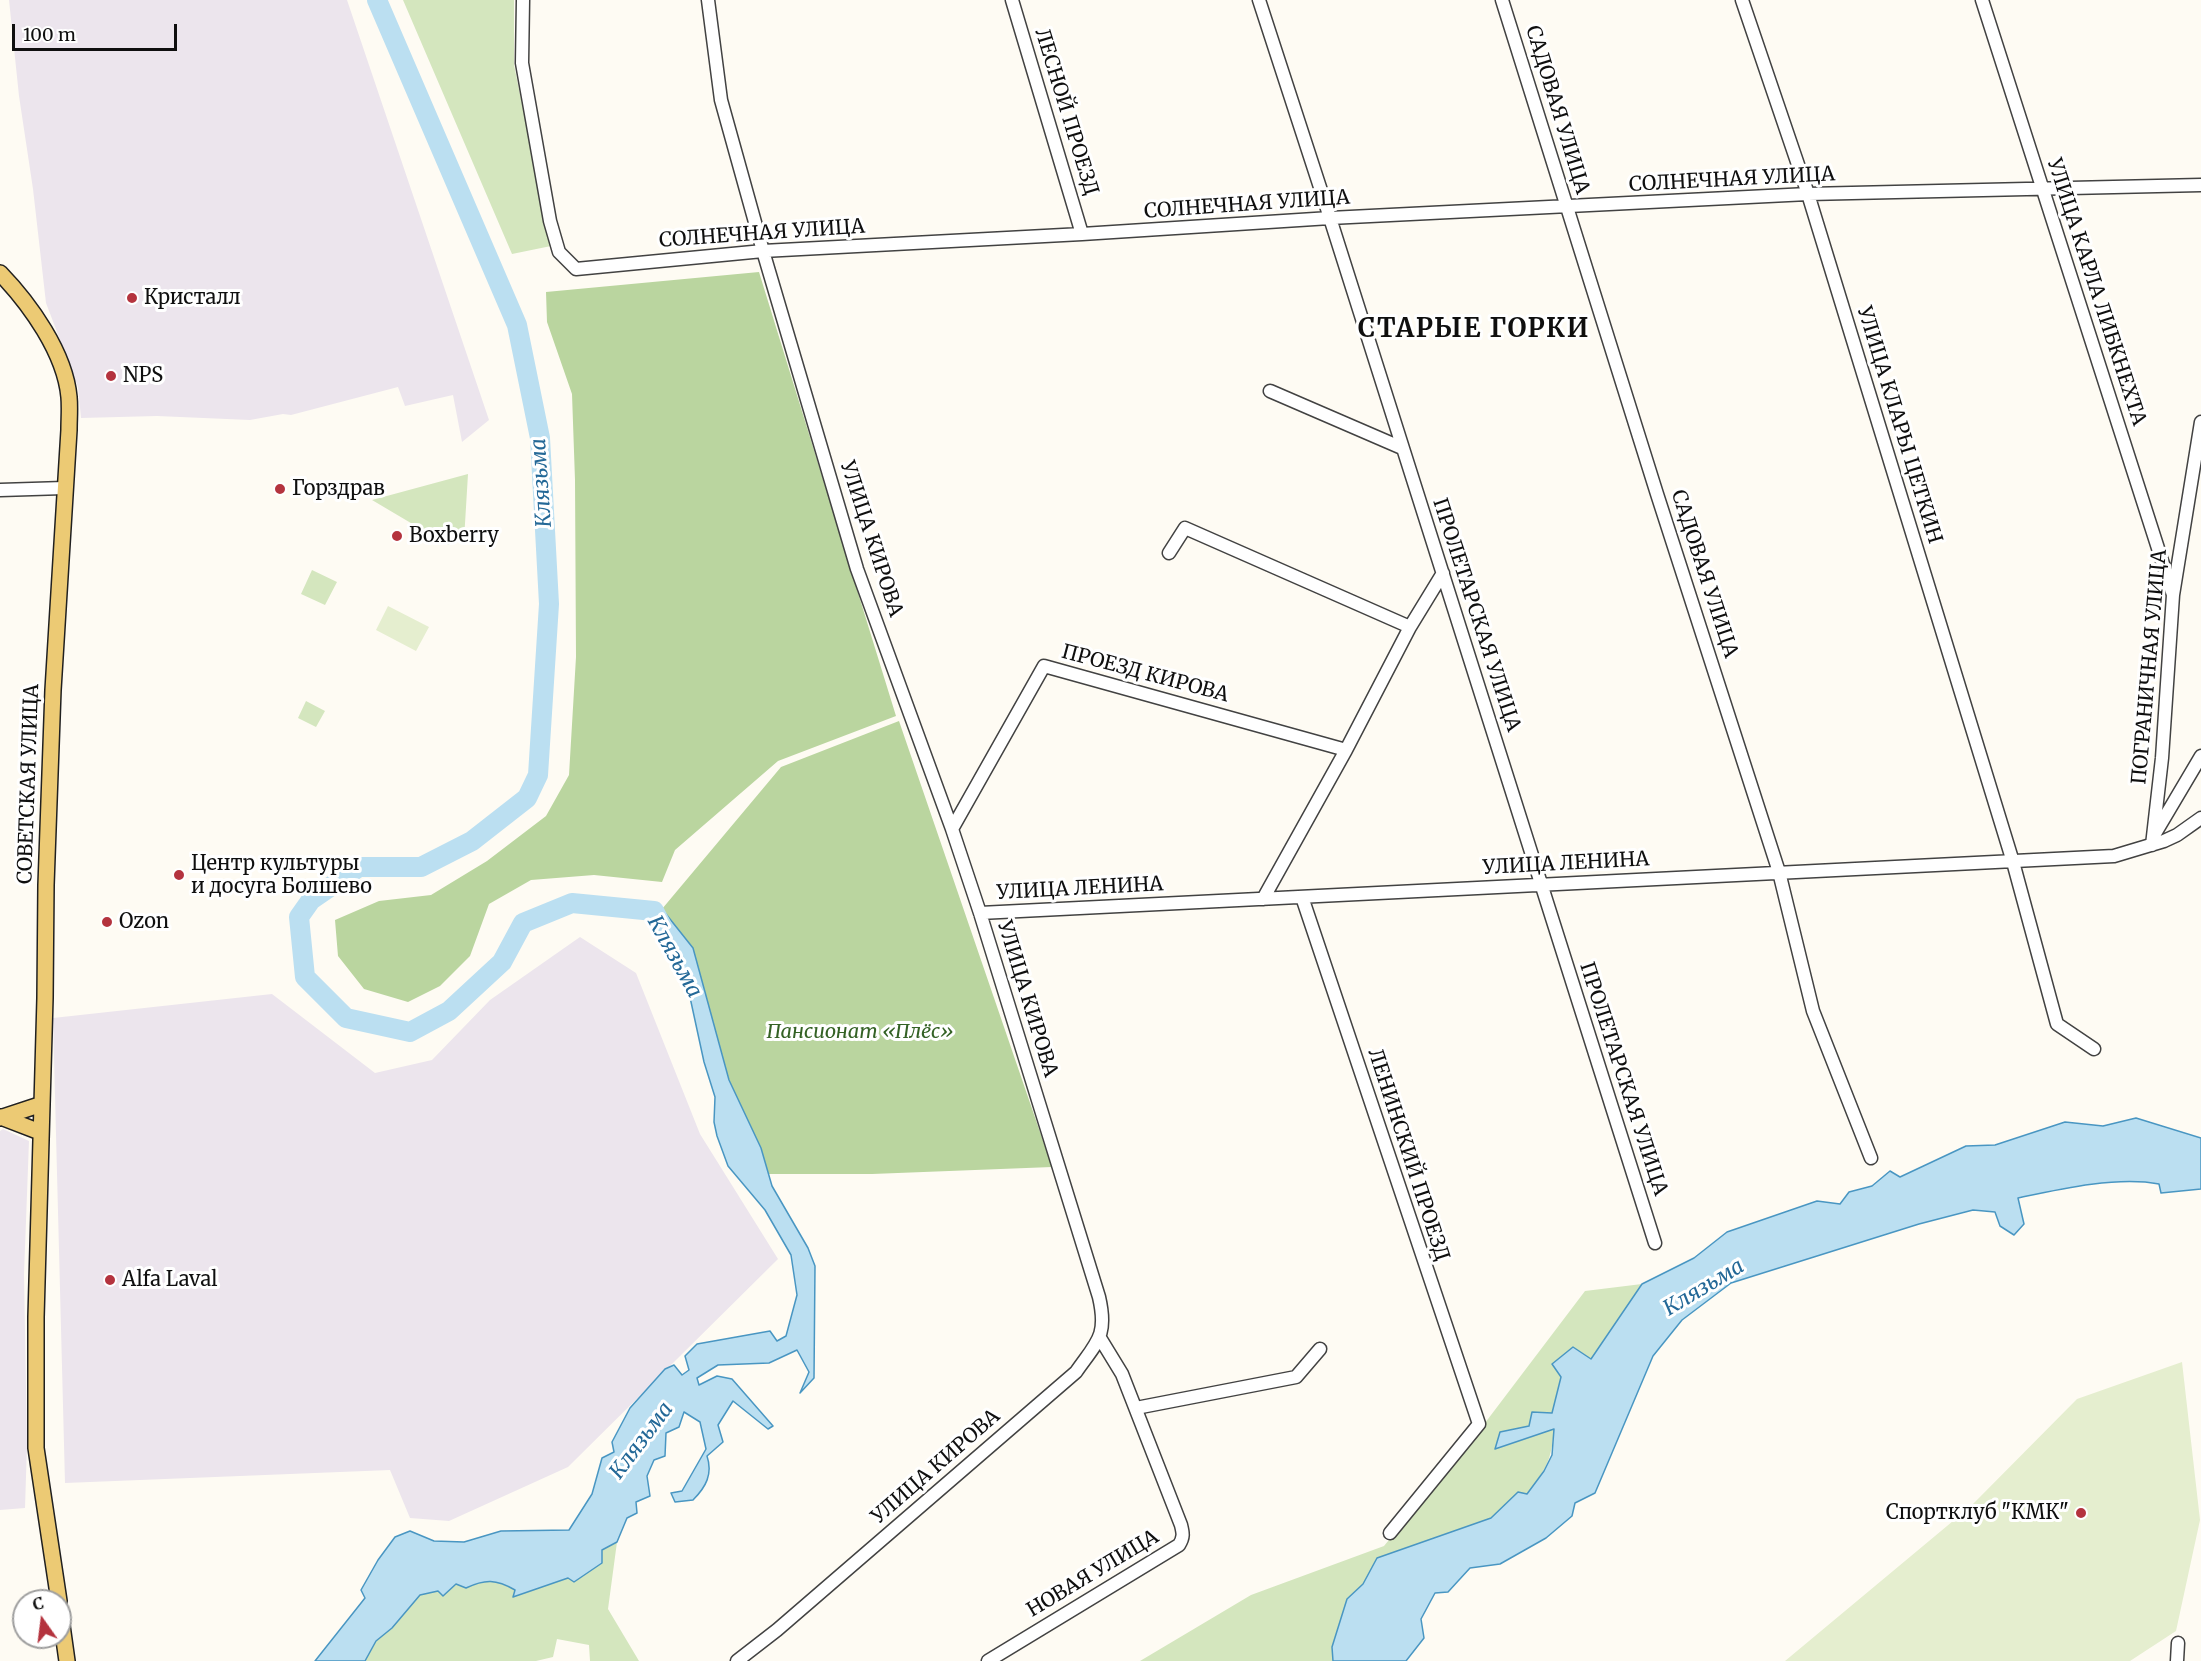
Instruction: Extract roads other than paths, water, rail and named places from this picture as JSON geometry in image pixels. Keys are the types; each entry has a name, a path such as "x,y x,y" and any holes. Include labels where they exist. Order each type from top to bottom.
{"main road":[{"name":"СОВЕТСКАЯ УЛИЦА","path":"0,273 16,290 41,325 63,369 69,396 69,430 52,713 36,1317 36,1448 57,1589"},
{"path":"1,1117 42,1104"},
{"path":"1,1117 40,1132"}],"street":[{"name":"СОЛНЕЧНАЯ УЛИЦА","path":"523,0 522,63 550,221 558,252 576,269 763,251 1330,218 1808,194 2201,185"},
{"name":"УЛИЦА КИРОВА","path":"708,0 721,100 857,569 952,829 980,913 1100,1297 1104,1318 1100,1338 1076,1372 777,1630 737,1661"},
{"name":"ЛЕСНОЙ ПРОЕЗД","path":"1012,0 1082,234"},
{"name":"ПРОЛЕТАРСКАЯ УЛИЦА","path":"1259,0 1655,1243"},
{"name":"САДОВАЯ УЛИЦА","path":"1502,0 1779,872 1813,1011 1871,1158"},
{"name":"УЛИЦА КЛАРЫ ЦЕТКИН","path":"1742,0 1808,194 2013,862 2057,1024 2094,1049"},
{"name":"УЛИЦА КАРЛА ЛИБКНЕХТА","path":"1982,0 2173,595"},
{"path":"1270,391 1402,448"},
{"name":"ПОГРАНИЧНАЯ УЛИЦА","path":"2152,842 2162,758 2173,595 2201,422"},
{"path":"0,490 64,488"},
{"path":"1169,553 1185,528 1410,627"},
{"path":"1263,899 1346,750 1410,627 1443,573"},
{"name":"ПРОЕЗД КИРОВА","path":"952,829 1044,666 1346,750"},
{"path":"2152,842 2201,756"},
{"name":"УЛИЦА ЛЕНИНА","path":"980,913 2114,856 2177,835 2201,818"},
{"name":"ЛЕНИНСКИЙ ПРОЕЗД","path":"1302,897 1479,1424 1390,1533"},
{"name":"НОВАЯ УЛИЦА","path":"988,1661 1179,1545 1182,1540 1181,1525 1136,1408 1122,1374 1100,1338"},
{"path":"1136,1408 1296,1377 1320,1349"},
{"path":"2177,1661 2178,1643"}],"water":[{"path":"662,909 693,948 729,1080 761,1148 772,1186 808,1248 815,1266 814,1378 800,1393 809,1372 797,1350 769,1363 718,1365 697,1378 699,1385 717,1376 732,1379 773,1426 768,1429 733,1401 718,1425 723,1442 707,1456 709,1474 705,1485 693,1500 675,1502 671,1493 682,1491 706,1449 700,1422 684,1412 679,1427 666,1433 665,1456 654,1460 647,1476 650,1496 636,1502 637,1513 627,1518 617,1542 602,1550 602,1563 574,1582 568,1578 513,1597 515,1590 496,1582 479,1583 466,1588 456,1584 443,1596 438,1591 420,1595 392,1628 376,1641 365,1661 315,1661 365,1598 361,1590 378,1560 395,1537 410,1531 434,1541 464,1542 501,1531 569,1530 592,1494 602,1458 614,1452 612,1442 630,1408 665,1369 674,1365 682,1375 689,1370 685,1356 697,1344 770,1331 777,1341 786,1336 797,1295 791,1255 765,1210 728,1166 717,1136 714,1122 715,1097 704,1062 688,988 647,912"},
{"path":"2136,1118 2201,1138 2201,1189 2161,1193 2159,1184 2125,1182 2052,1191 2018,1198 2024,1224 2014,1235 2000,1226 1995,1212 1973,1210 1919,1224 1731,1283 1682,1320 1653,1356 1595,1493 1575,1503 1572,1516 1546,1538 1500,1564 1470,1568 1448,1592 1435,1593 1421,1619 1424,1638 1406,1661 1333,1661 1332,1647 1347,1599 1363,1584 1377,1558 1491,1518 1518,1492 1527,1494 1544,1471 1552,1455 1554,1429 1495,1449 1500,1432 1529,1426 1532,1412 1552,1413 1561,1377 1552,1364 1573,1347 1591,1359 1642,1284 1694,1258 1727,1232 1817,1201 1840,1204 1849,1192 1872,1186 1890,1171 1900,1177 1966,1146 1995,1145 2065,1122 2103,1126"}],"waterway":[{"name":"Клязьма","path":"377,0 517,325 540,438 549,604 538,775 527,798 472,841 421,867 359,867 311,900 299,917 305,977 346,1018 410,1032 449,1011 502,962 523,923 572,903 654,911 665,932"}],"place":[{"name":"Кристалл","path":"132,298"},
{"name":"NPS","path":"111,376"},
{"name":"Горздрав","path":"280,489"},
{"name":"Boxberry","path":"397,536"},
{"name":"Центр культуры и досуга Болшево","path":"179,875"},
{"name":"Ozon","path":"107,922"},
{"name":"Alfa Laval","path":"110,1280"},
{"name":"Спортклуб \"КМК\"","path":"2081,1513"}],"district":[{"name":"СТАРЫЕ ГОРКИ","path":"1474,330"}],"park label":[{"name":"Пансионат «Плёс»","path":"860,1032"}]}
